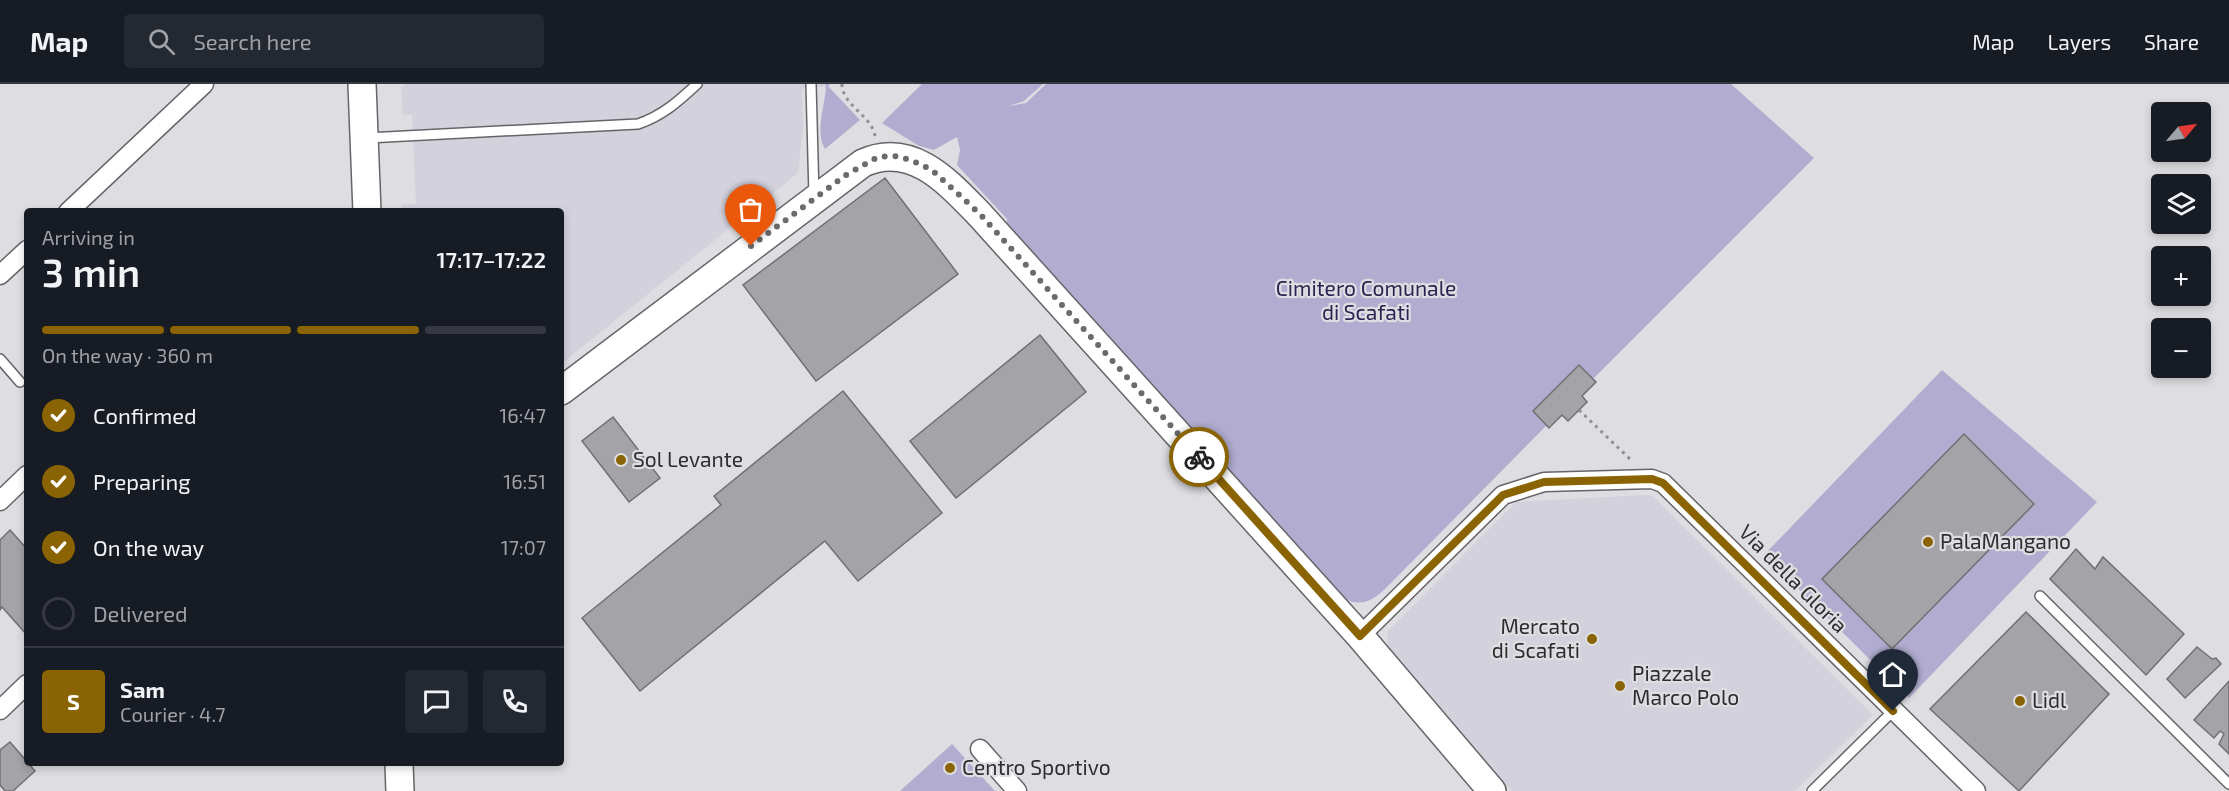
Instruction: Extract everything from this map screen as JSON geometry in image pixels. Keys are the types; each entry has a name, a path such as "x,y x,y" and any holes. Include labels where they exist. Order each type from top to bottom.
{"street":[{"path":"72,208 204,84"},
{"path":"362,84 367,208"},
{"path":"564,389 863,163 878,157 894,156 911,160 932,170 980,214 1360,636 1492,791"},
{"path":"0,275 24,253"},
{"path":"0,501 24,478"},
{"path":"1360,636 1503,495 1544,482 1652,479"},
{"name":"Via della Gloria","path":"1652,479 1663,483 1976,791"},
{"path":"0,710 24,687"},
{"path":"980,749 1017,791"},
{"path":"399,766 400,791"}],"lane":[{"path":"365,138 638,124 667,110 697,84"},
{"path":"811,84 814,199"},
{"path":"0,359 20,382"},
{"path":"2040,596 2229,784"},
{"path":"1812,791 1893,711"}],"path":[{"path":"842,84 847,99 865,116 875,132 878,157"},
{"path":"1579,410 1652,479"}],"shaded area":[{"path":"404,84 830,84 802,89 803,128 798,173 564,362 564,208 402,208 402,205 416,204 412,115 403,115 401,87"},
{"name":"Mercato di Scafati","path":"1653,496 1873,715 1795,791 1512,791 1388,647 1387,632 1516,502"}],"green space":[{"path":"826,84 830,84 828,86 860,120 825,149 820,126"},
{"name":"Cimitero Comunale di Scafati","path":"922,84 1043,84 1024,101 1009,106 1026,103 1046,84 1731,84 1814,158 1593,379 1596,382 1582,396 1587,402 1568,421 1562,415 1549,428 1546,426 1385,589 1370,600 1360,603 1343,598 1007,223 1007,219 957,165 960,150 957,137 934,150 919,146 882,123"},
{"path":"1942,370 2097,502 1909,698 1764,555"},
{"name":"Centro Sportivo","path":"952,744 995,791 900,791"}],"building":[{"path":"885,178 958,274 816,381 743,285"},
{"path":"1040,335 1086,392 956,498 910,441"},
{"path":"1579,365 1596,382 1582,396 1587,402 1568,421 1562,415 1549,428 1533,411"},
{"path":"843,391 942,513 858,581 825,541 640,691 582,618 721,505 714,496"},
{"name":"Sol Levante","path":"613,417 660,478 629,502 582,441"},
{"name":"PalaMangano","path":"1964,434 2034,504 1892,649 1822,579"},
{"path":"10,530 24,546 24,632 2,607 0,610 0,540"},
{"path":"2076,549 2095,569 2103,557 2184,634 2146,675 2050,579"},
{"name":"Lidl","path":"2026,612 2109,694 2019,791 1930,709"},
{"path":"2197,647 2212,659 2216,658 2221,664 2185,698 2167,679"},
{"path":"2229,681 2229,754 2219,744 2224,734 2220,731 2214,738 2194,720"},
{"path":"10,742 24,758 24,766 31,766 35,771 13,791 5,791 0,785 0,750"}],"way so far":[{"path":"751,246 863,163 878,157 894,156 911,160 932,170 980,214 1199,457"}],"place":[{"name":"Sol Levante","path":"621,460"},
{"name":"PalaMangano","path":"1928,542"},
{"name":"Mercato di Scafati","path":"1592,639"},
{"name":"Piazzale Marco Polo","path":"1620,686"},
{"name":"Lidl","path":"2020,701"},
{"name":"Centro Sportivo","path":"950,768"}],"route":[{"path":"1199,457 1360,636 1503,495 1544,482 1641,478 1663,483 1893,711"}]}
